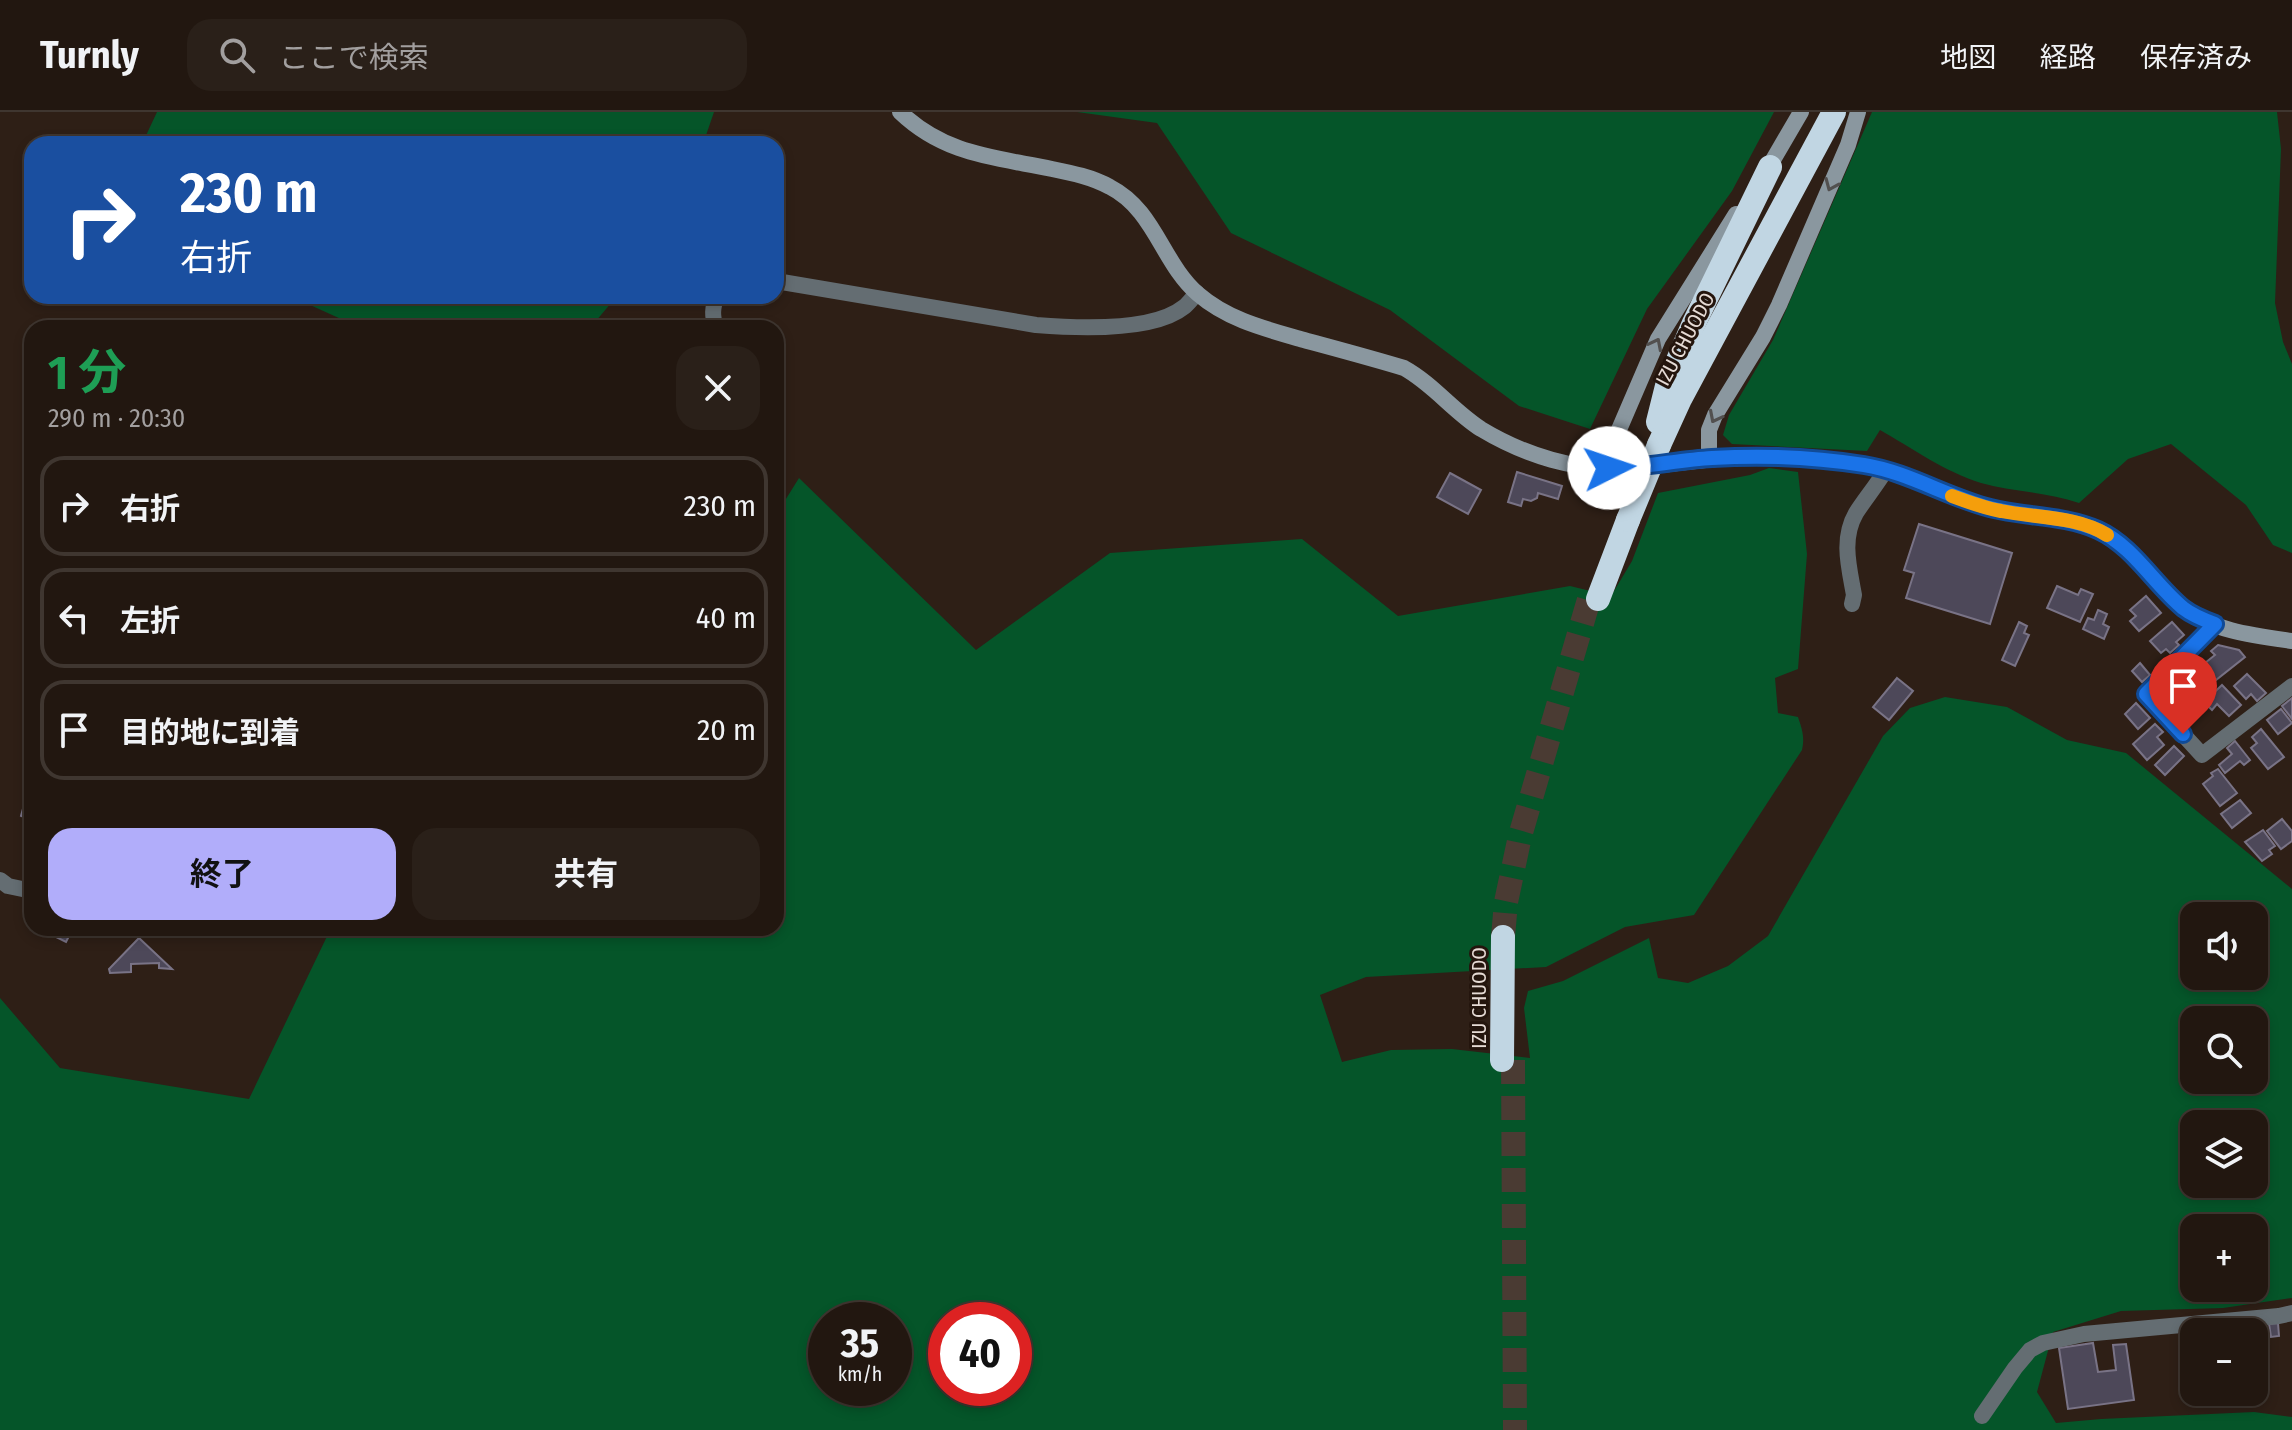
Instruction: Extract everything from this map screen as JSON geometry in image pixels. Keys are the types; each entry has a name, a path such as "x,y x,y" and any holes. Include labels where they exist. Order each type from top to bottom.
{"highway":[{"name":"IZU CHUODO","path":"1594,597 1655,439 1823,112"},
{"name":"IZU CHUODO","path":"1655,439 1834,112"},
{"path":"1723,319 1772,246 1850,112"},
{"path":"1655,439 1667,386 1770,167"},
{"name":"IZU CHUODO","path":"1508,936 1508,1060"}],"street":[{"path":"900,112 927,134 946,144 1082,175 1110,186 1129,198 1147,219 1178,270 1197,293 1219,309 1253,325 1404,368 1479,428 1531,453 1569,464 1609,468 1744,457 1865,465 1973,504 2073,523 2102,532 2131,555 2183,608 2197,617 2238,632 2292,641"},
{"path":"1609,468 1618,432 1658,339 1770,167 1801,112"},
{"path":"1709,458 1709,430 1779,305 1848,145 1858,112"},
{"path":"784,282 1036,325 1087,328 1160,319 1184,307 1197,293"},
{"path":"1852,604 1854,595 1847,541 1849,527 1885,471"},
{"path":"2215,624 2146,694 2202,755 2292,686"},
{"path":"0,880 8,886 24,889"},
{"path":"1982,1416 2030,1350 2043,1343 2084,1334 2292,1313"}],"green space":[{"path":"157,112 714,112 706,136 146,136"},
{"path":"1077,112 1774,112 1732,191 1647,309 1590,429 1519,406 1390,310 1231,233 1157,123"},
{"path":"1872,112 2277,112 2281,149 2275,303 2283,342 2292,364 2292,553 2273,545 2246,505 2171,444 2128,459 2079,503 1981,483 1942,466 1880,430 1867,451 1732,444 1723,435 1729,415 1773,340"},
{"path":"308,304 610,304 597,320 343,320"},
{"path":"1769,468 1798,472 1807,554 1798,669 1775,678 1778,713 1798,717 1803,733 1802,750 1694,915 1625,927 1546,967 1366,977 1320,995 1342,1062 1391,1050 1452,1049 1530,1058 1524,1008 1528,991 1563,981 1649,938 1658,978 1688,983 1728,966 1768,936 1883,736 1910,708 1945,697 2007,707 2067,740 2126,753 2292,889 2292,1298 2268,1301 2268,1214 2180,1214 2180,1302 2264,1302 2223,1308 2121,1311 2053,1332 2037,1392 2056,1423 2254,1412 2292,1417 2292,1430 0,1430 0,998 60,1068 249,1099 327,936 784,936 784,502 799,478 976,650 1110,553 1302,539 1398,616 1570,586 1611,596 1632,561 1658,493 1750,475"}],"building":[{"path":"1517,472 1562,486 1558,499 1538,493 1537,498 1531,501 1523,499 1521,506 1508,502"},
{"path":"1450,473 1481,490 1468,514 1437,497"},
{"path":"1919,524 2012,553 1990,624 1906,598 1914,573 1904,570"},
{"path":"2057,586 2078,595 2081,589 2093,594 2080,622 2047,608"},
{"path":"2146,596 2161,613 2139,631 2130,621 2136,616 2130,610"},
{"path":"2098,610 2107,614 2103,624 2109,627 2104,639 2083,629 2088,618 2094,620"},
{"path":"2019,622 2027,626 2024,633 2029,635 2015,666 2002,660"},
{"path":"2172,622 2184,635 2170,653 2166,649 2161,653 2150,641"},
{"path":"2218,645 2239,650 2245,657 2197,695 2185,679 2215,655 2211,651"},
{"path":"2140,663 2150,675 2142,682 2132,671"},
{"path":"2247,674 2266,693 2257,701 2251,694 2246,699 2234,686"},
{"path":"1897,678 1913,691 1889,720 1873,707"},
{"path":"2175,679 2195,700 2179,715 2159,694"},
{"path":"2222,685 2241,705 2229,716 2217,704 2212,710 2204,702"},
{"path":"2292,698 2292,719 2282,706"},
{"path":"2136,703 2150,718 2138,729 2125,714"},
{"path":"2281,709 2292,723 2278,734 2267,720"},
{"path":"2155,724 2163,732 2157,737 2164,745 2147,760 2133,744"},
{"path":"2261,729 2284,757 2268,769 2251,748 2257,743 2252,737"},
{"path":"2235,741 2250,760 2244,765 2240,761 2225,773 2219,765 2232,754 2227,748"},
{"path":"2174,746 2184,756 2165,775 2155,765"},
{"path":"2218,769 2237,793 2220,806 2203,784"},
{"path":"2240,800 2251,813 2232,828 2221,814"},
{"path":"2282,819 2292,831 2292,841 2281,849 2267,831"},
{"path":"2263,830 2275,846 2269,850 2272,854 2262,861 2245,842"},
{"path":"54,936 69,936 66,942"},
{"path":"139,938 172,969 159,968 159,963 131,964 131,972 110,973 109,969"},
{"path":"2278,1323 2279,1336 2271,1337 2269,1324"},
{"path":"2093,1343 2098,1372 2116,1370 2113,1345 2126,1344 2134,1400 2068,1409 2059,1348"}],"tunnel":[{"path":"1503,937 1506,902 1520,836 1590,596"},
{"path":"1513,1060 1515,1430"}],"slow traffic":[{"path":"1952,496 2002,511 2091,527 2107,535"}],"route":[{"path":"1609,468 1744,457 1865,465 1973,504 2073,523 2102,532 2131,555 2183,608 2215,624 2146,694 2183,734"}]}
